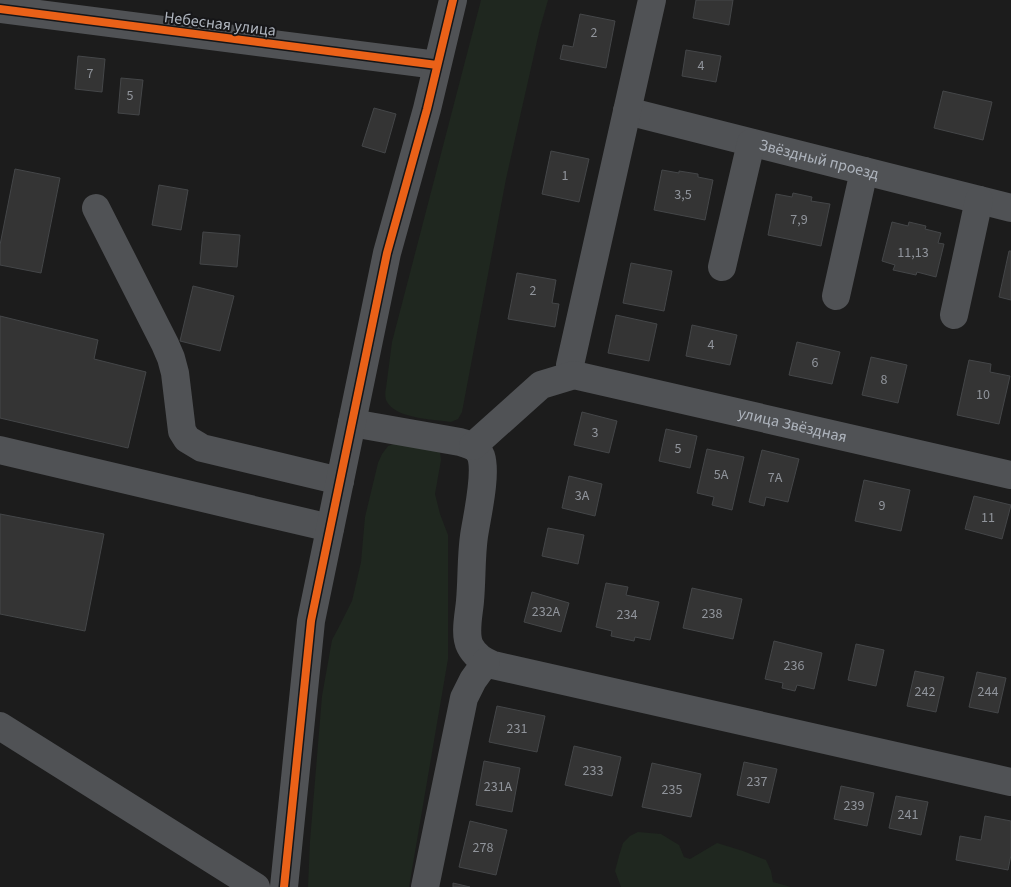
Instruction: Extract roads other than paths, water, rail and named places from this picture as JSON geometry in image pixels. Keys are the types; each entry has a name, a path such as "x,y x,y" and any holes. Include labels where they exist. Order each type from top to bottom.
{"street":[{"path":"284,887 311,621 387,254 453,0"},
{"path":"574,375 570,365 652,0"},
{"name":"Небесная улица","path":"0,9 437,65"},
{"name":"Звёздный проезд","path":"627,111 1011,208"},
{"path":"722,267 751,143"},
{"path":"836,296 864,171"},
{"path":"954,315 979,200"},
{"path":"96,208 171,358 175,373 181,428 187,439 202,448 340,481"},
{"name":"улица Звёздная","path":"472,446 541,385 574,375 1011,475"},
{"path":"352,423 460,442 472,446 479,452 483,476 474,538 467,628 470,646 481,660 502,667 1011,782"},
{"path":"0,450 330,528"},
{"path":"425,887 464,698 473,680 486,662"},
{"path":"0,726 256,887"}]}
